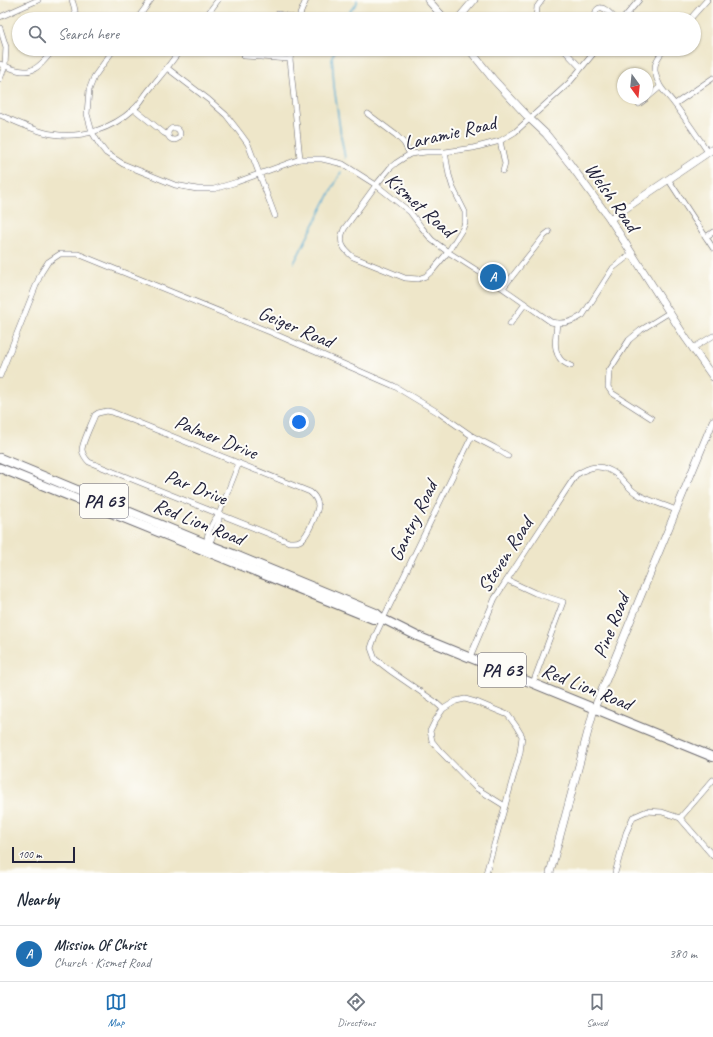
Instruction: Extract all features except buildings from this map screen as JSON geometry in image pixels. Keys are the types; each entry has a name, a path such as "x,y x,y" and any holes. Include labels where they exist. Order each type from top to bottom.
{"main road":[{"name":"Red Lion Road","path":"0,458 205,548"},
{"name":"Red Lion Road","path":"0,468 205,548 233,554 376,613 383,619 430,641 713,757"}],"street":[{"path":"0,17 38,0"},
{"path":"72,0 75,12"},
{"path":"142,12 151,0"},
{"path":"209,12 218,0"},
{"path":"301,12 306,0"},
{"path":"428,0 439,12"},
{"path":"464,12 474,0"},
{"path":"536,12 537,6 542,0"},
{"path":"629,12 639,0"},
{"path":"696,12 707,0"},
{"path":"596,12 600,8 603,8 608,12"},
{"path":"0,28 6,47 0,79"},
{"path":"3,65 20,71 33,70 48,56"},
{"name":"Kismet Road","path":"109,56 94,77 89,90 87,114 92,132 99,144 106,152 123,164 175,185 197,189 214,189 259,175 300,159 322,159 343,164 376,185 410,212 432,240 448,252 551,322 557,323"},
{"path":"0,115 35,130 52,134 75,135 92,132 114,123 134,109 176,56"},
{"path":"244,56 290,60"},
{"path":"291,56 300,159"},
{"name":"Welsh Road","path":"475,56 493,79 554,143 610,219 631,254 713,376"},
{"path":"570,56 581,68"},
{"name":"Laramie Road","path":"448,252 426,276 418,279 405,278 353,257 343,248 341,235 376,185 396,163 410,154 445,152 473,148 500,141 515,132 569,83 591,56"},
{"path":"610,219 711,151 660,87 655,71 657,59 659,56"},
{"path":"167,68 226,115 240,133 248,144 275,216"},
{"path":"675,104 713,78"},
{"path":"653,93 660,87"},
{"path":"134,109 168,135"},
{"path":"368,114 396,135 404,143 410,154"},
{"path":"500,141 505,164 503,171"},
{"path":"445,152 453,188 465,212 465,222 448,252"},
{"path":"668,179 713,248"},
{"path":"503,288 549,232"},
{"path":"706,237 713,232"},
{"name":"Geiger Road","path":"0,376 40,273 48,262 60,254 78,254 270,332 388,384 439,413 472,436 508,456"},
{"path":"571,366 562,361 557,353 555,344 557,323 567,323 576,320 583,315 613,268 631,254"},
{"path":"510,324 525,304"},
{"path":"651,418 612,393 608,387 609,372 629,340 641,330 670,312"},
{"path":"693,348 713,336"},
{"name":"Par Drive","path":"102,412 95,415 83,445 82,451 89,462 289,542 299,542"},
{"name":"Palmer Drive","path":"102,412 112,412 310,492 316,498 318,504 317,510 306,536 299,542"},
{"name":"Pine Road","path":"550,873 594,709 713,421"},
{"name":"Gantry Road","path":"443,709 375,658 371,648 383,619 472,436"},
{"path":"205,548 214,519 218,514 239,463"},
{"name":"Steven Road","path":"470,657 495,598 576,475 594,466 605,469 616,474 628,487 639,495 676,510"},
{"path":"507,580 535,593 563,602 533,683"},
{"path":"486,873 505,806 520,753 522,736 508,715 479,703 465,700 456,701 443,709 435,721 430,731 432,741 476,788 505,806"},
{"path":"680,818 713,780"},
{"path":"615,873 626,833 633,818 647,811 662,812 680,818 713,856"}],"waterway":[{"path":"350,12 357,3 357,0"},
{"path":"332,56 334,86 345,158"},
{"path":"294,263 341,172"}],"place":[{"name":"Mission Of Christ","path":"493,277"}]}
